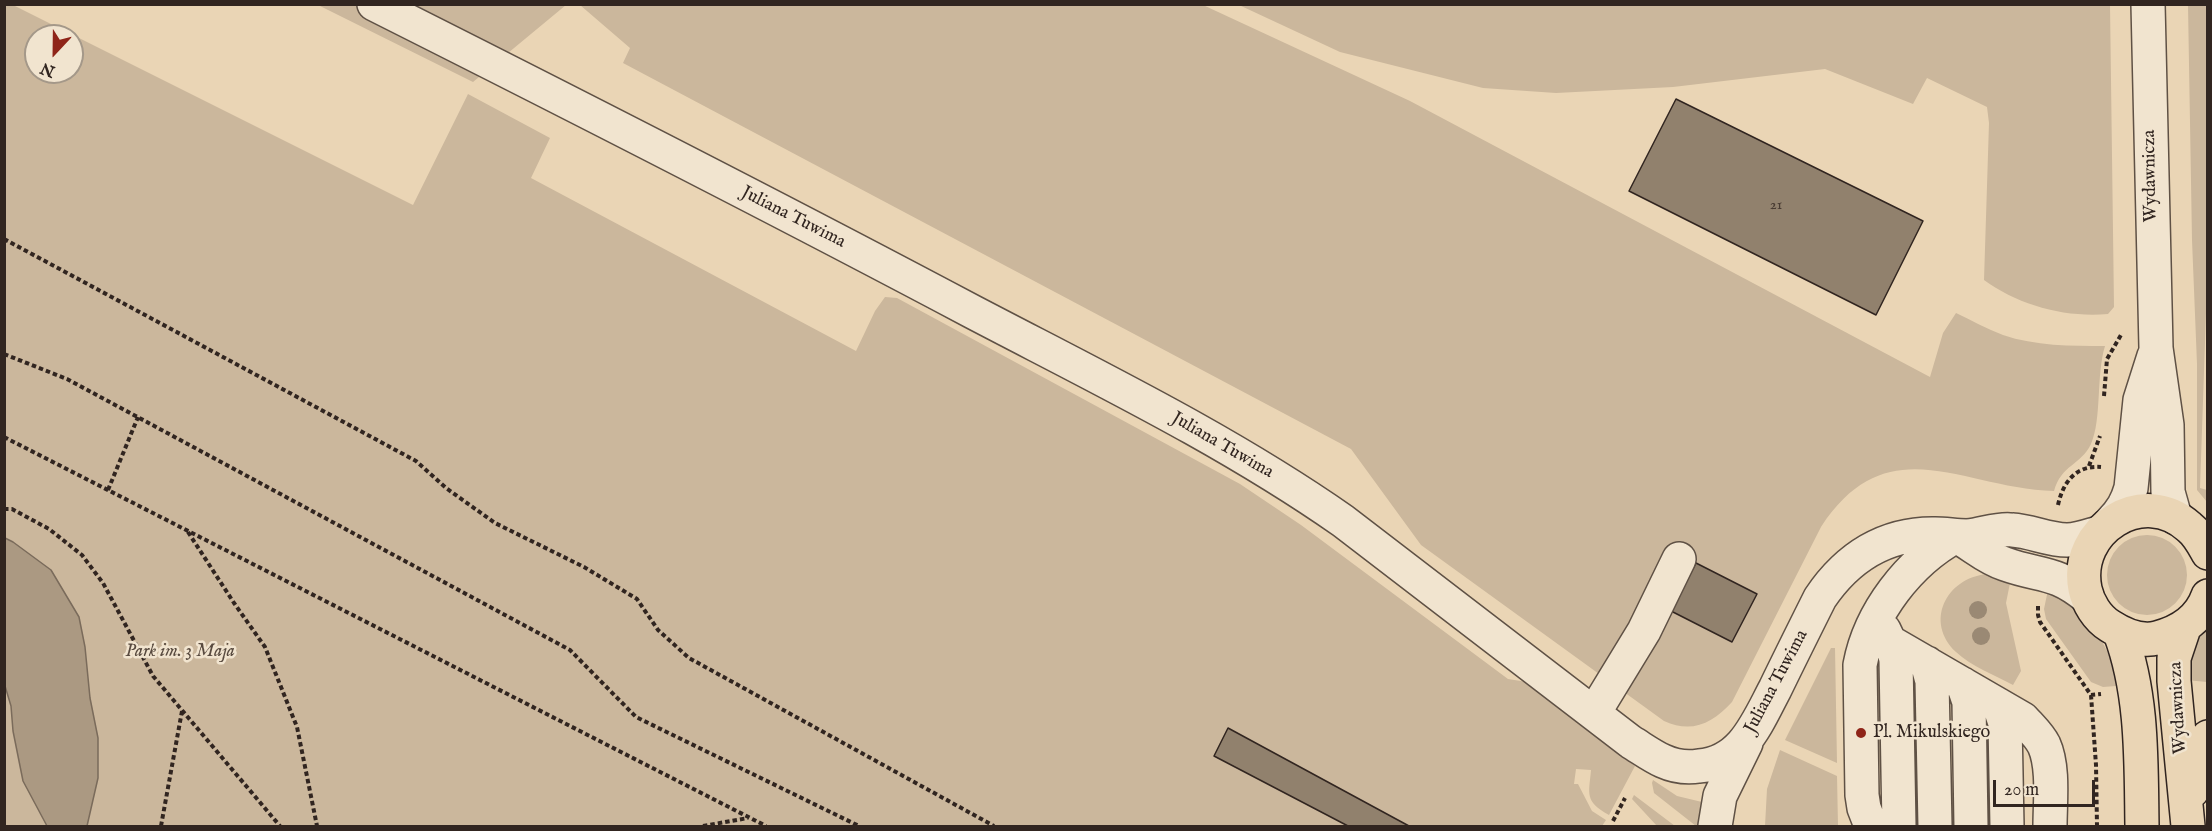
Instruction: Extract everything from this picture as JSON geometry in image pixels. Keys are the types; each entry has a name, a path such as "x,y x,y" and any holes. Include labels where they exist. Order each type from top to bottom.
{"main road":[{"path":"2199,613 2169,635 2152,639 2136,638 2120,633 2106,624 2094,611 2087,597 2084,563 2090,547 2105,528 2126,514 2142,511 2159,512 2175,517 2189,526 2208,553"},
{"name":"Wydawnicza","path":"2188,820 2174,674 2177,646 2199,613"},
{"path":"2120,633 2134,684 2139,738 2142,826"},
{"path":"2188,820 2194,778 2208,737"}],"street":[{"name":"Juliana Tuwima","path":"374,4 875,260 1195,429 1297,489 1343,521 1594,714 1662,761 1682,766 1710,765 1725,759 1739,749 1753,731 1820,598 1831,582 1860,555 1894,539 1918,534 1937,533 1956,536 2013,530 2067,540 2105,528"},
{"name":"Wydawnicza","path":"2148,4 2156,348 2167,425 2169,492 2175,517"},
{"name":"Wydawnicza","path":"2105,528 2128,501 2140,400 2156,348"},
{"name":"Juliana Tuwima","path":"1956,536 1990,558 2006,565 2062,578 2087,597"},
{"path":"1871,826 1862,795 1860,665 1872,626 1888,600 1918,563 1936,547 1956,536"},
{"path":"1594,714 1644,631 1679,559"},
{"path":"1888,600 1883,627 1896,660 1899,826"},
{"path":"1890,642 2023,719 2044,744 2050,762 2050,826"},
{"path":"1926,663 1932,681 1935,826"},
{"path":"1963,684 1969,702 1971,826"},
{"path":"1999,705 2005,723 2007,826"},
{"path":"1715,826 1720,796 1753,731"}],"path":[{"path":"4,239 416,461 446,488 495,523 584,567 637,599 658,630 690,658 994,826"},
{"path":"4,354 67,379 570,650 636,717 859,826"},
{"path":"108,490 138,417"},
{"path":"4,437 766,826"},
{"path":"2058,507 2067,480 2089,466"},
{"path":"4,509 12,509 49,529 82,555 108,592 153,676 280,826"},
{"path":"187,531 265,647 297,727 317,826"},
{"path":"2039,600 2037,615 2040,622 2091,694 2097,826"},
{"path":"2091,694 2108,693"},
{"path":"161,826 182,710"},
{"path":"1613,821 1625,798"},
{"path":"703,826 748,818"}],"green space":[{"name":"Park im. 3 Maja","path":"5,4 13,5 51,24 24,24 24,84 84,84 84,40 413,205 468,94 550,138 531,178 856,351 875,311 885,297 897,298 1240,484 1301,525 1508,679 1527,682 1635,766 1609,815 1595,805 1590,796 1591,770 1576,769 1574,784 1578,784 1592,811 1606,820 1602,826 5,826"},
{"path":"318,5 566,5 473,82"},
{"path":"580,5 1203,5 1410,101 1930,377 1943,333 1956,313 2015,339 2053,345 2105,346 2094,434 2087,451 2061,476 2054,491 2021,488 1928,470 1900,470 1873,478 1847,496 1821,527 1732,702 1710,721 1693,726 1674,725 1664,721 1421,545 1351,449 623,63 630,48"},
{"path":"1239,5 2110,5 2114,307 2108,314 2059,312 2027,303 1997,289 1984,280 1989,123 1987,107 1927,78 1913,104 1825,69 1673,87 1556,93 1483,88 1340,52"},
{"path":"2188,5 2208,5 2208,255 2200,488 2207,490 2207,502 2197,490 2197,364 2192,240"},
{"path":"2139,535 2155,535 2176,546 2187,567 2187,583 2176,604 2155,615 2139,615 2125,609 2113,597 2107,583 2107,567 2113,553 2125,541"},
{"path":"1987,574 2011,578 2006,603 2021,671 2013,685 1962,657 1946,640 1942,628 1941,615 1944,603 1951,593 1960,584 1973,577"},
{"path":"2049,585 2057,589 2096,632 2109,656 2116,686 2103,687 2091,682 2046,619 2044,609"},
{"path":"2207,627 2207,682 2186,680 2191,644"},
{"path":"1831,648 1835,648 1837,763 1785,740"},
{"path":"1780,750 1837,776 1838,826 1765,826 1767,789"},
{"path":"1653,780 1677,796 1702,802 1701,826 1696,826 1654,793"},
{"path":"1634,795 1675,826 1657,826 1632,799"}],"shaded area":[{"path":"5,538 51,570 79,617 98,738 98,778 87,826 47,826 23,781 13,731 11,706 5,686"}],"building":[{"path":"1676,99 1923,221 1876,315 1629,191"},
{"path":"1696,563 1757,594 1732,642 1671,611"},
{"path":"1228,728 1409,826 1348,826 1214,756"}],"place":[{"name":"Pl. Mikulskiego","path":"1861,733"}]}
